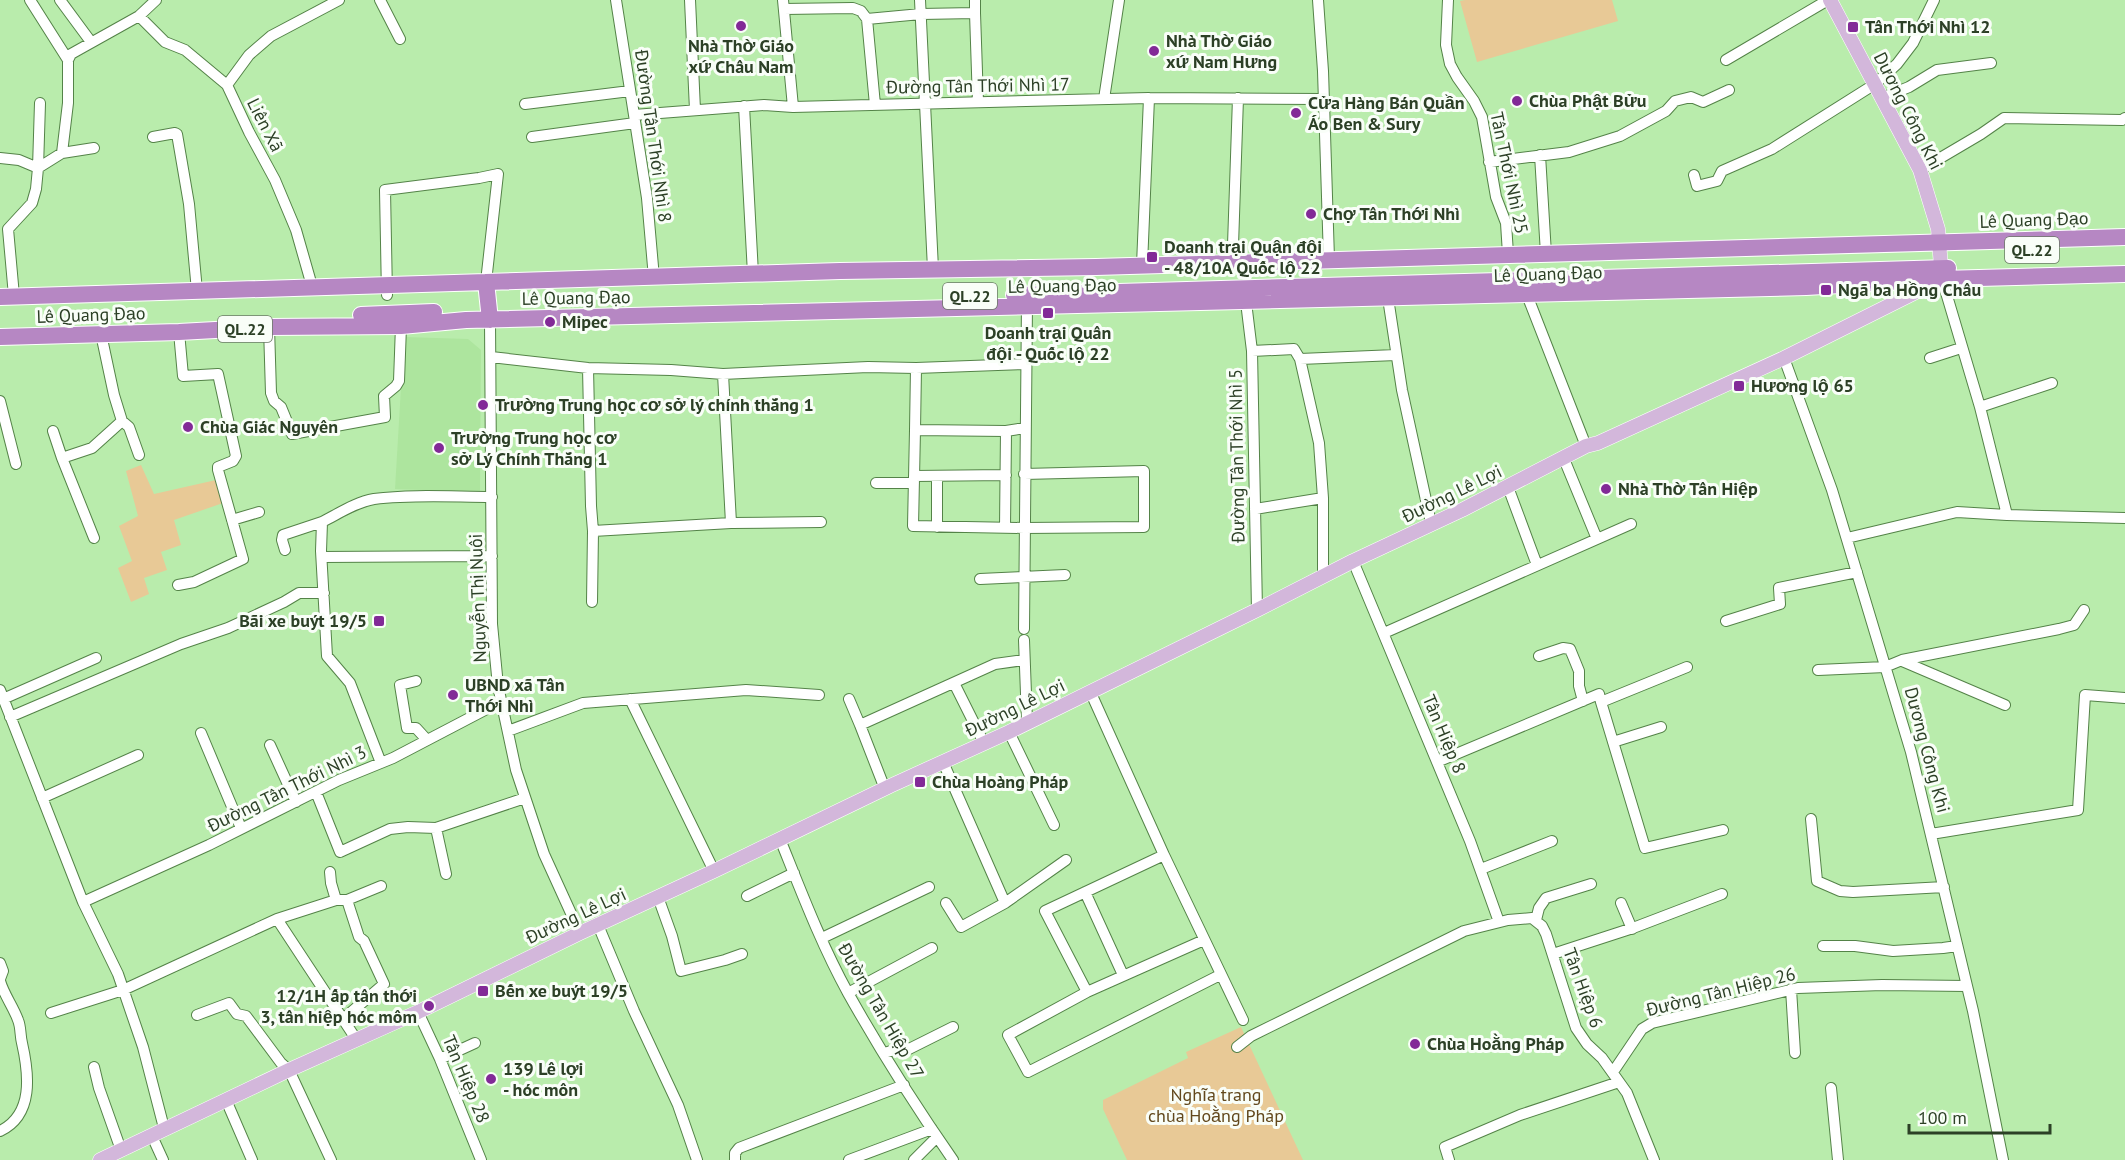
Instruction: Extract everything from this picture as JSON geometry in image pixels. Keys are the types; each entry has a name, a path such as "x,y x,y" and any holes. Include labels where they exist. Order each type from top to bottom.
{"highway":[{"name":"Lê Quang Đạo","path":"1027,300 1246,302 1806,287 1940,261 2125,237"},
{"name":"Lê Quang Đạo","path":"0,326 1027,300 1940,261 2125,247"},
{"name":"Lê Quang Đạo","path":"487,287 753,274 1142,266 1508,254 2125,263"},
{"name":"Lê Quang Đạo","path":"0,307 487,287 1940,261 2125,274"},
{"name":"Lê Quang Đạo","path":"7,297 312,286 387,290"},
{"path":"487,287 490,315"},
{"name":"Lê Quang Đạo","path":"0,337 269,327 401,326 490,315"}],"main road":[{"name":"Dương Công Khi","path":"1829,0 1920,170 1935,216 1940,261"},
{"name":"Đường Lê Lợi","path":"100,1160 1009,732 1323,578 1353,561 1462,510 1586,446 1598,443 1784,358 1940,261"}],"street":[{"path":"30,0 68,60"},
{"path":"60,0 92,42"},
{"path":"62,153 68,103 68,60 71,54 139,16 156,0"},
{"path":"227,85 249,55 271,36 339,0"},
{"path":"380,0 400,39"},
{"name":"Đường Tân Thới Nhì 8","path":"616,0 647,198 654,278"},
{"path":"690,0 695,110"},
{"path":"920,0 933,269"},
{"path":"975,0 978,102"},
{"path":"1104,99 1119,0"},
{"path":"1318,0 1323,70 1322,99 1329,259"},
{"name":"Tân Thới Nhì 25","path":"1448,0 1446,45 1450,64 1482,117 1496,197 1506,223 1508,254"},
{"path":"1726,60 1829,0"},
{"path":"1694,175 1698,187 1717,181 1722,171 1772,149 1875,84 1897,64 1913,43 1934,0"},
{"path":"792,107 784,4 854,8 861,11 867,19 876,105"},
{"path":"867,19 921,14 975,14"},
{"name":"Liên Xã","path":"139,16 165,42 184,50 227,85 279,190 296,230 312,286"},
{"path":"1882,98 1909,87 1937,70 1991,63"},
{"path":"1489,162 1569,152 1620,136 1666,111 1675,101 1691,97 1703,102 1729,90"},
{"path":"525,104 630,91"},
{"path":"1142,266 1149,98"},
{"name":"Đường Tân Thới Nhì 17","path":"532,137 695,110 764,105 792,107 1149,98 1322,99"},
{"path":"1234,262 1238,98"},
{"path":"7,297 8,229 32,203 36,189 40,103"},
{"path":"744,106 753,274"},
{"path":"1920,170 1982,134 2004,118 2122,120 2125,118"},
{"path":"153,137 177,134 189,204 197,291"},
{"path":"38,168 62,153 94,148"},
{"path":"1540,156 1546,254"},
{"path":"0,158 18,160 38,168"},
{"path":"387,290 385,189 498,174 487,287"},
{"path":"1940,261 1961,348 1980,407 2007,515"},
{"path":"1527,295 1586,446"},
{"path":"1388,298 1402,390 1431,523"},
{"path":"1027,300 1024,474 1024,660 1027,722"},
{"name":"Đường Tân Thới Nhì 5","path":"1246,302 1252,351 1257,610"},
{"name":"Nguyễn Thị Nuôi","path":"490,315 492,624 501,701 516,770 544,854 580,933"},
{"path":"269,327 271,393 274,401 281,407 292,434 385,417 384,396 399,381 401,326"},
{"path":"178,585 194,582 243,559 218,467 233,461 236,456 218,374 183,376 179,332"},
{"path":"101,334 122,421 129,427 139,455"},
{"path":"1930,358 1961,348"},
{"path":"1252,351 1294,349 1300,359 1319,443 1323,498 1323,578"},
{"path":"1300,359 1396,355"},
{"path":"492,357 588,368 671,369 723,374 868,367 916,368 1026,364"},
{"name":"Dương Công Khi","path":"1784,358 1832,490 1911,752 1967,986 2003,1160"},
{"path":"588,368 593,531 592,602"},
{"path":"916,368 913,526 1144,527 1144,471 1024,474"},
{"path":"723,374 731,523"},
{"path":"1980,407 2052,383"},
{"path":"0,401 16,464"},
{"path":"62,458 92,448 122,421"},
{"path":"915,430 1006,431 1025,428"},
{"path":"53,431 83,515 94,538"},
{"path":"1005,528 1006,431"},
{"path":"1564,459 1597,539"},
{"path":"876,483 937,476 1006,475"},
{"path":"937,476 937,527"},
{"path":"1508,487 1537,566"},
{"path":"285,550 283,536 322,522 350,507 373,500 492,497"},
{"path":"1255,509 1323,498"},
{"path":"232,520 259,512"},
{"path":"1847,538 1957,512 2125,518"},
{"path":"322,522 327,656 350,683 381,763"},
{"path":"593,531 731,523 821,522"},
{"path":"1384,633 1631,524"},
{"path":"322,557 492,556"},
{"name":"Tân Hiệp 8","path":"1353,561 1481,869 1499,922"},
{"path":"1726,621 1780,604 1779,588 1857,572"},
{"path":"980,579 1065,575"},
{"path":"10,717 180,644 228,628 284,602 299,592 324,593"},
{"path":"1818,670 1886,667 1902,660 2067,627 2074,625 2084,610"},
{"path":"1539,656 1563,648 1570,650 1579,671 1579,686 1583,700"},
{"path":"96,658 1,694 83,902 123,990 143,1047 164,1128"},
{"path":"860,725 994,664 1024,660"},
{"path":"1902,660 2006,705"},
{"path":"1601,702 1687,667"},
{"path":"416,681 400,685 407,728 416,728 427,740"},
{"path":"954,683 984,743"},
{"path":"508,731 583,703 746,690 819,695"},
{"path":"1090,691 1164,855 1243,1020"},
{"path":"1437,762 1599,694 1645,848 1723,830"},
{"path":"1931,834 2078,810 2085,695 2125,698"},
{"path":"630,699 714,871"},
{"path":"849,699 885,789"},
{"name":"Đường Tân Thới Nhì 3","path":"83,902 381,763 501,701"},
{"path":"1613,742 1660,727"},
{"path":"1009,732 1054,825"},
{"path":"201,733 241,828"},
{"path":"270,745 296,802"},
{"path":"42,798 138,755"},
{"path":"943,762 1005,903"},
{"path":"316,792 340,852 390,829 436,828 525,798"},
{"path":"1811,819 1817,881 1840,891 1853,892 1944,887"},
{"path":"436,828 446,874"},
{"name":"Đường Tân Hiệp 27","path":"780,838 848,993 953,1160"},
{"path":"1481,869 1552,841"},
{"path":"1087,992 1045,911 1164,855"},
{"path":"946,903 961,927 1005,903 1066,860"},
{"path":"330,872 331,883 359,937 366,945 384,984 343,1019"},
{"path":"747,896 794,873"},
{"path":"1236,1047 1251,1036 1464,931 1499,922 1526,918 1536,920 1539,908 1546,898 1592,884"},
{"path":"51,1013 123,990 277,919 381,886"},
{"path":"822,938 929,887"},
{"path":"1085,892 1123,975"},
{"path":"1553,954 1632,929 1722,894"},
{"path":"658,897 681,971 742,954"},
{"path":"1622,903 1632,929"},
{"path":"277,919 356,1039"},
{"name":"Tân Hiệp 6","path":"1536,920 1546,934 1579,1033 1627,1093 1654,1160"},
{"path":"597,925 678,1105 697,1160"},
{"path":"1204,940 1087,992 1008,1035 1028,1072 1220,975"},
{"path":"1823,946 1855,946 1893,951 1957,946"},
{"path":"848,993 932,948"},
{"path":"0,963 3,971 0,980 19,1021 28,1074 21,1113 13,1124 0,1131"},
{"name":"Đường Tân Hiệp 26","path":"1616,1077 1642,1029 1652,1023 1791,989 1833,986 1967,986"},
{"path":"1791,989 1795,1053"},
{"path":"197,1015 230,1003 237,1014 246,1016 281,1063 289,1070 331,1160"},
{"name":"Tân Hiệp 28","path":"418,1012 440,1059 481,1160"},
{"path":"884,1053 905,1047 907,1050 953,1027"},
{"path":"440,1059 475,1043"},
{"path":"94,1067 121,1150"},
{"path":"1449,1160 1445,1146 1616,1077"},
{"path":"735,1160 735,1153 739,1149 904,1085"},
{"path":"1831,1088 1838,1160"},
{"path":"226,1100 252,1160"},
{"path":"849,1160 935,1133"},
{"path":"914,1160 935,1133"},
{"path":"152,1136 163,1160"}],"shaded area":[{"name":"Trường Trung học cơ sở Lý Chính Thắng 1","path":"404,337 468,339 481,350 480,492 395,489"}],"green space":[{"path":"1612,0 1618,21 1477,62 1460,1"},
{"path":"141,465 154,494 216,480 223,503 174,520 181,545 161,552 167,570 144,578 149,594 131,602 118,568 132,561 119,526 138,516 126,471"},
{"name":"Nghĩa trang chùa Hoằng Pháp","path":"1241,1027 1303,1160 1127,1160 1103,1109 1103,1100 1188,1058 1186,1052"}],"place":[{"name":"Nhà Thờ Giáo xứ Châu Nam","path":"741,26"},
{"name":"Tân Thới Nhì 12","path":"1853,27"},
{"name":"Nhà Thờ Giáo xứ Nam Hưng","path":"1154,51"},
{"name":"Chùa Phật Bửu","path":"1517,101"},
{"name":"Cửa Hàng Bán Quần Áo Ben & Sury","path":"1296,113"},
{"name":"Chợ Tân Thới Nhì","path":"1311,214"},
{"name":"Doanh trại Quận đội - 48/10A Quốc lộ 22","path":"1152,257"},
{"name":"Ngã ba Hồng Châu","path":"1826,290"},
{"name":"Doanh trại Quân đội - Quốc lộ 22","path":"1048,313"},
{"name":"Mipec","path":"550,322"},
{"name":"Hương lộ 65","path":"1739,386"},
{"name":"Trường Trung học cơ sở lý chính thắng 1","path":"483,405"},
{"name":"Chùa Giác Nguyên","path":"188,427"},
{"name":"Trường Trung học cơ sở Lý Chính Thắng 1","path":"439,448"},
{"name":"Nhà Thờ Tân Hiệp","path":"1606,489"},
{"name":"Bãi xe buýt 19/5","path":"379,621"},
{"name":"UBND xã Tân Thới Nhì","path":"453,695"},
{"name":"Chùa Hoàng Pháp","path":"920,782"},
{"name":"Bến xe buýt 19/5","path":"483,991"},
{"name":"12/1H ấp tân thới 3, tân hiệp hóc môm","path":"429,1006"},
{"name":"Chùa Hoằng Pháp","path":"1415,1044"},
{"name":"139 Lê lợi - hóc môn","path":"491,1079"}]}
